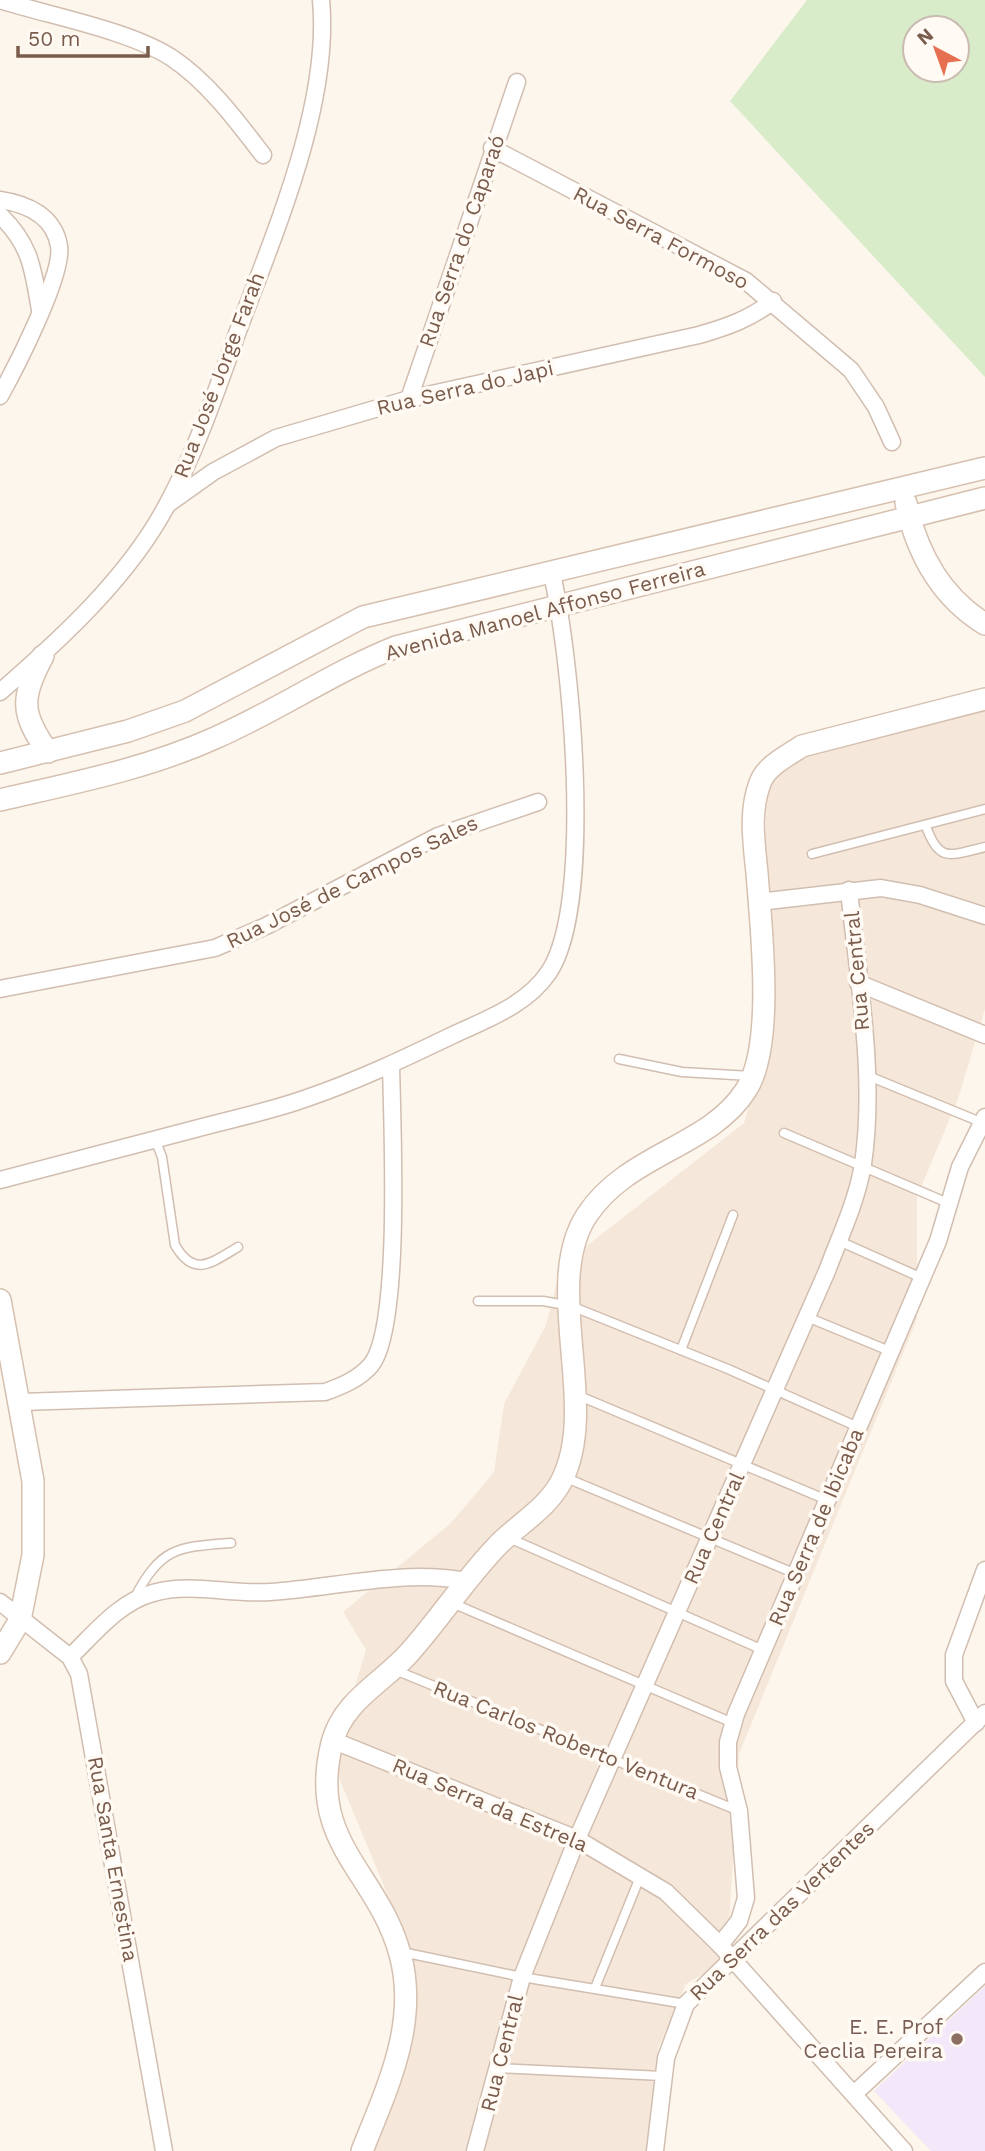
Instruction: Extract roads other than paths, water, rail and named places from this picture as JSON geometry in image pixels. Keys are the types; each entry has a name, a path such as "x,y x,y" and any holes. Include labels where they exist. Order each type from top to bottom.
{"main road":[{"name":"Avenida Manoel Affonso Ferreira","path":"0,763 128,732 185,711 363,617 985,468"},
{"path":"903,487 909,516 930,570 946,593 985,624"},
{"name":"Avenida Manoel Affonso Ferreira","path":"0,800 154,762 270,713 356,663 396,647 985,498"},
{"path":"43,656 29,682 25,706 34,733 48,752"},
{"path":"362,2151 392,2076 403,2034 405,2000 399,1952 384,1918 337,1838 327,1811 325,1781 332,1740 343,1715 360,1695 410,1653 466,1581 507,1537 545,1504 564,1477 572,1450 574,1394 571,1266 576,1237 594,1206 639,1165 713,1126 732,1109 754,1076 765,1019 752,819 760,780 776,762 802,746 985,699"},
{"path":"0,1300 21,1402 33,1481 33,1555 20,1620 0,1654"}],"street":[{"path":"0,0 117,35 172,57 236,119 263,155"},
{"name":"Rua José Jorge Farah","path":"0,692 73,629 168,504 212,401 293,175 320,79 324,28 321,0"},
{"name":"Rua Serra do Caparaó","path":"409,399 492,148 517,82"},
{"name":"Rua Serra Formoso","path":"492,148 720,265 773,301 851,370 876,407 892,442"},
{"path":"0,200 20,203 45,218 55,232 60,249 40,312 0,396"},
{"path":"0,215 15,229 30,256 40,312"},
{"name":"Rua Serra do Japi","path":"168,504 214,472 276,438 409,399 699,335 735,324 754,315 773,301"},
{"path":"0,1180 307,1098 391,1065 510,1008 530,993 548,974 561,950 570,918 576,795 560,606 551,570"},
{"name":"Rua José de Campos Sales","path":"0,989 215,947 266,926 438,836 538,802"},
{"path":"759,902 881,888 920,895 985,916"},
{"name":"Rua Central","path":"475,2151 522,1977 577,1839 807,1317 855,1198 862,1165 866,1075 849,890"},
{"path":"858,983 985,1035"},
{"path":"21,1402 325,1392 347,1384 372,1364 382,1342 393,1230 391,1065"},
{"name":"Rua Serra de Ibicaba","path":"720,1945 744,1909 739,1811 728,1766 727,1742 733,1723 923,1278 938,1241 960,1167 984,1122"},
{"path":"980,1718 954,1681 954,1655 985,1570"},
{"path":"0,1602 70,1657 108,1619 133,1602 153,1593 180,1588 270,1592 423,1575 466,1581"},
{"name":"Rua Santa Ernestina","path":"70,1657 83,1689 164,2151"},
{"name":"Rua Serra das Vertentes","path":"655,2151 662,2076 671,2039 686,2004 980,1718"},
{"name":"Rua Serra da Estrela","path":"332,1740 577,1839 640,1876 680,1905 720,1945 904,2151"},
{"path":"854,2094 985,1972"}],"lane":[{"path":"811,854 985,809"},
{"path":"926,826 932,843 941,853 947,855 985,847"},
{"path":"619,1059 681,1072 754,1076"},
{"path":"866,1075 984,1122"},
{"path":"784,1133 948,1203"},
{"path":"155,1139 162,1157 175,1245 182,1257 193,1264 208,1265 238,1247"},
{"path":"681,1350 733,1215"},
{"path":"839,1241 923,1278"},
{"path":"478,1301 543,1301 571,1306 859,1427"},
{"path":"807,1317 892,1352"},
{"path":"574,1394 827,1500"},
{"path":"564,1477 796,1574"},
{"path":"507,1537 764,1650"},
{"path":"133,1602 144,1579 160,1559 183,1547 231,1544"},
{"path":"449,1602 733,1723"},
{"name":"Rua Carlos Roberto Ventura","path":"392,1669 739,1811"},
{"path":"596,1988 640,1876"},
{"path":"399,1952 522,1977 686,2004"},
{"path":"497,2068 662,2076"}],"place":[{"name":"E. E. Prof Ceclia Pereira","path":"957,2039"}]}
